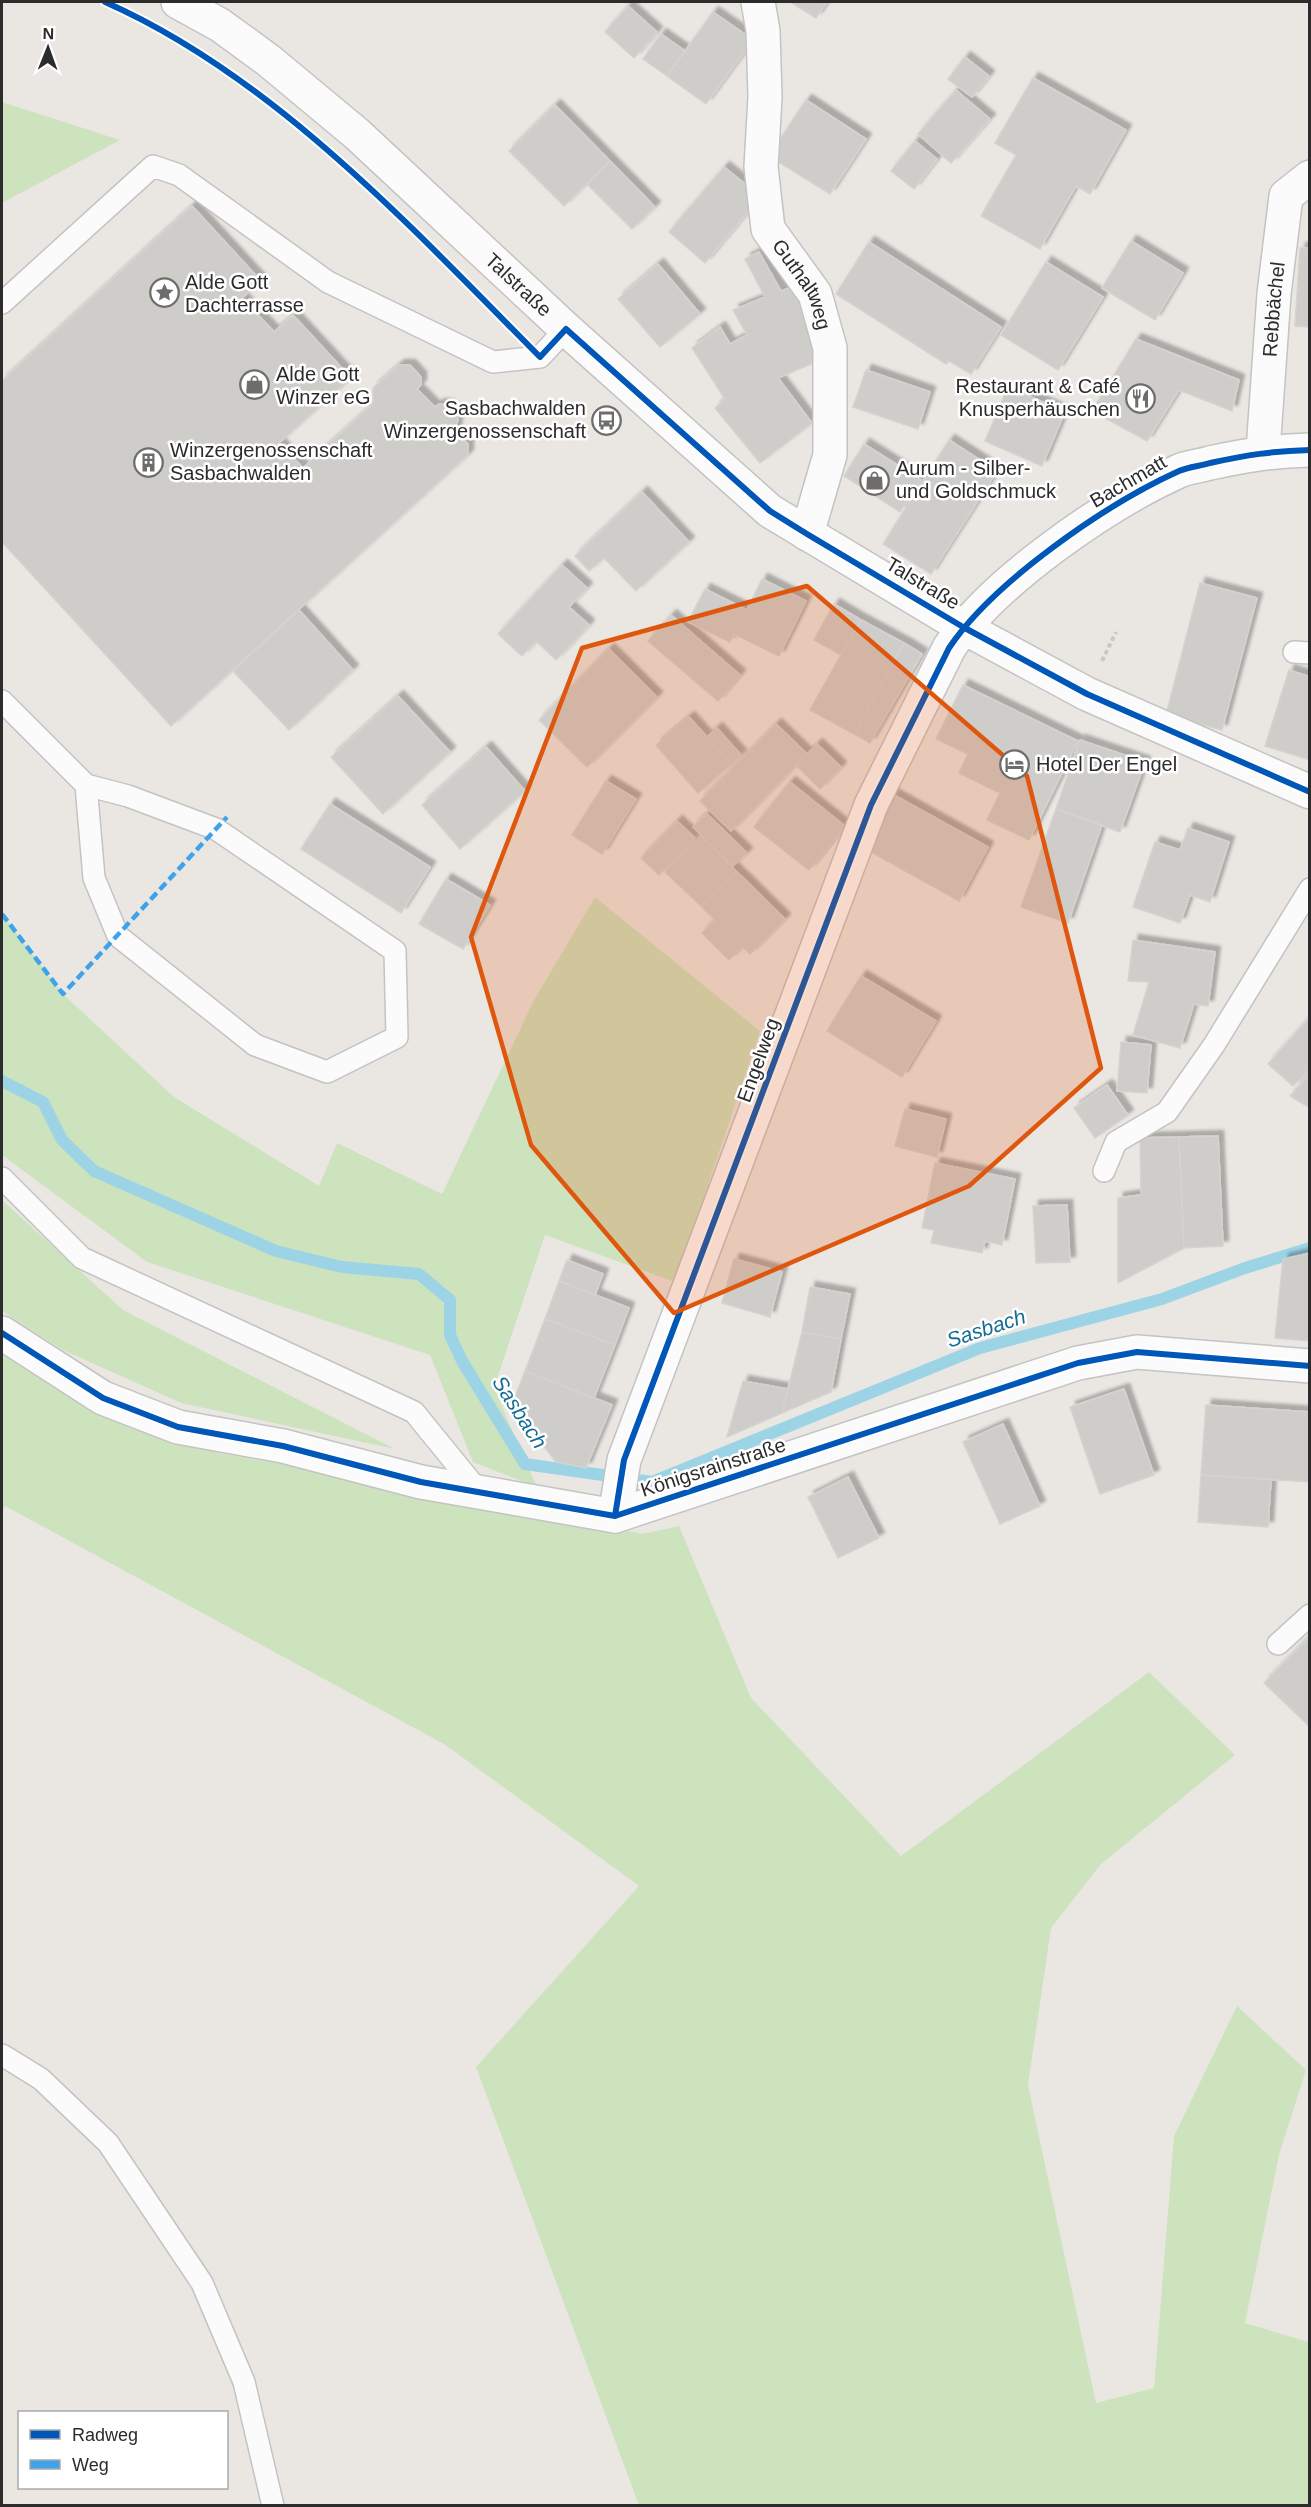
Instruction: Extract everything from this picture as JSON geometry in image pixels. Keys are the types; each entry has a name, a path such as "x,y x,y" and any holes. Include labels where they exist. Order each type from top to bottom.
{"street":[{"name":"Talstraße","path":"178,2 220,25 268,60 357,134 566,329 770,511 963,627 1087,694 1310,792"},
{"name":"Guthaltweg","path":"758,2 763,31 765,97 761,167 768,229 815,294 830,348 830,455 807,534"},
{"name":"Rebbächel","path":"1263,451 1274,294 1286,196 1310,177"},
{"name":"Bachmatt","path":"963,627 1031,565 1101,515 1181,470 1263,451 1310,450"},
{"name":"Engelweg","path":"615,1516 624,1460 871,805 949,648 963,627"},
{"name":"Königsrainstraße","path":"2,1333 103,1398 178,1427 283,1446 422,1482 615,1516 1078,1363 1137,1352 1310,1366"}],"lane":[{"path":"2,303 153,166 179,175 328,282 493,362 540,357 566,329"},
{"path":"2,701 86,785 128,796 216,829 395,951 397,1037 327,1072 255,1045 118,936 94,878 86,785"},
{"path":"1104,1171 1116,1143 1167,1112 1214,1045 1310,889"},
{"path":"2,1178 82,1258 414,1412 480,1493"},
{"path":"1278,1644 1310,1615"},
{"path":"2,2055 41,2079 108,2143 202,2283 244,2382 273,2505"}],"path":[{"path":"105,2 152,22"}],"highlighted area":[{"path":"807,586 1027,776 1101,1068 969,1186 674,1313 531,1145 471,937 582,648"}],"green space":[{"path":"2,102 120,140 2,203"},
{"path":"595,897 760,1031 675,1282 545,1235 494,1388 537,1487 473,1462 430,1355 147,1262 2,1155 2,914 63,994 174,1097 319,1186 337,1143 442,1194 533,1002"},
{"path":"2,1200 123,1310 395,1449 181,1403 63,1350 2,1311"},
{"path":"2,1354 109,1417 218,1453 547,1511 642,1534 679,1526 751,1698 901,1856 1149,1672 1235,1755 1101,1864 1051,1928 1028,2085 1096,2403 1154,2388 1174,2136 1237,2006 1306,2070 1279,2155 1245,2323 1309,2342 1309,2505 639,2505 476,2067 639,1886 444,1744 5,1506 2,1512"}],"building":[{"path":"790,2 827,2 816,18"},
{"path":"628,6 657,32 634,58 605,32"},
{"path":"713,12 753,40 706,104 667,76"},
{"path":"661,34 685,51 667,76 643,59"},
{"path":"965,57 989,76 972,97 948,79"},
{"path":"1033,78 1126,130 1090,194 1076,186 1040,249 981,216 1016,155 995,143"},
{"path":"956,90 990,119 951,163 918,134"},
{"path":"806,100 866,139 830,194 769,156"},
{"path":"555,105 610,161 564,206 509,151"},
{"path":"915,141 937,159 914,189 891,171"},
{"path":"610,161 655,207 632,229 587,184"},
{"path":"724,167 751,189 755,203 705,263 669,232"},
{"name":"Winzergenossenschaft Sasbachwalden","path":"192,206 261,281 242,298 274,332 293,315 351,378 279,443 303,468 373,404 373,388 399,365 410,365 421,377 421,385 417,389 435,407 439,404 448,405 458,417 456,431 468,444 468,455 171,726 2,542 2,381"},
{"path":"1131,241 1183,273 1155,320 1102,288"},
{"path":"869,242 1001,327 971,374 949,361 946,364 836,294"},
{"path":"1300,248 1310,248 1310,327 1295,326"},
{"path":"759,252 781,291 795,286 825,358 778,378 812,423 760,463 715,408 725,399 692,348 720,327 730,344 747,335 733,310 765,297 745,259"},
{"path":"1046,262 1103,297 1058,370 1001,335"},
{"path":"658,264 700,314 660,347 618,299"},
{"path":"1136,339 1239,380 1232,411 1179,390 1147,441 1092,411"},
{"path":"866,370 930,392 918,429 853,407"},
{"path":"1008,387 1065,412 1042,466 985,441"},
{"path":"949,440 997,471 931,574 883,544"},
{"path":"864,444 921,480 900,512 844,476"},
{"path":"642,492 689,542 636,591 604,558 589,571 575,556"},
{"path":"562,565 587,588 569,607 589,625 556,660 536,641 522,656 498,634"},
{"path":"762,579 806,601 779,656 734,634 730,642 688,622 705,589 747,610"},
{"path":"1200,583 1257,598 1222,730 1166,715"},
{"path":"834,604 861,620 841,655 814,640"},
{"path":"299,610 353,670 289,730 233,671"},
{"path":"671,615 740,675 718,701 648,641"},
{"path":"861,620 904,643 854,734 810,710"},
{"path":"904,643 922,654 870,743 854,734"},
{"path":"609,649 657,697 587,767 539,720"},
{"path":"1289,670 1310,677 1310,760 1265,746"},
{"name":"Hotel Der Engel","path":"963,685 1078,741 1029,840 987,820 1000,793 959,773 968,754 936,739"},
{"path":"398,696 450,752 383,814 331,757"},
{"path":"689,717 731,764 698,793 656,745"},
{"path":"776,724 807,754 752,810 721,780"},
{"path":"717,728 741,755 731,764 707,737"},
{"path":"1080,740 1145,762 1120,832 1056,809"},
{"path":"817,744 841,767 820,789 796,765"},
{"path":"486,747 525,791 460,849 422,805"},
{"path":"721,780 752,810 731,831 700,801"},
{"path":"606,781 636,799 602,854 572,835"},
{"path":"790,782 845,826 809,870 754,827"},
{"path":"892,794 988,847 959,901 862,847"},
{"path":"330,804 430,867 401,913 301,849"},
{"path":"1056,809 1102,825 1068,923 1021,907"},
{"path":"707,814 747,853 733,866 693,827"},
{"path":"677,821 695,838 659,875 641,858"},
{"path":"1188,828 1229,842 1210,902 1190,895 1180,923 1133,907 1155,842 1180,850"},
{"path":"701,836 736,871 701,906 665,872"},
{"path":"736,871 785,919 750,954 742,947 729,960 702,933 715,920 701,906"},
{"path":"446,879 490,905 463,949 419,924"},
{"path":"1133,940 1215,952 1208,1006 1194,1004 1180,1048 1133,1035 1149,982 1128,981"},
{"path":"861,976 936,1021 902,1077 827,1031"},
{"path":"1310,1017 1310,1068 1293,1086 1268,1064"},
{"path":"1121,1042 1151,1045 1147,1093 1117,1091"},
{"path":"1310,1073 1310,1108 1290,1096"},
{"path":"1107,1085 1128,1115 1095,1138 1074,1108"},
{"path":"905,1109 946,1119 937,1157 895,1146"},
{"path":"1218,1136 1223,1246 1184,1248 1179,1137"},
{"path":"1179,1137 1184,1248 1118,1283 1118,1198 1141,1195 1140,1138"},
{"path":"935,1163 1015,1179 1002,1245 985,1241 982,1253 931,1243 934,1230 922,1228"},
{"path":"1067,1205 1070,1262 1036,1263 1033,1206"},
{"path":"1310,1253 1310,1341 1275,1338 1283,1259"},
{"path":"734,1259 782,1272 770,1317 722,1303"},
{"path":"567,1260 603,1274 595,1295 559,1281"},
{"path":"559,1281 629,1308 615,1345 545,1319"},
{"path":"810,1287 850,1294 841,1339 802,1332"},
{"path":"545,1319 615,1345 594,1398 525,1371"},
{"path":"802,1332 841,1339 831,1392 782,1413"},
{"path":"525,1371 612,1405 586,1468 556,1462 512,1405"},
{"path":"743,1381 788,1389 782,1413 727,1437"},
{"path":"1124,1389 1154,1475 1100,1494 1070,1407"},
{"path":"1206,1405 1310,1412 1310,1482 1201,1475"},
{"path":"1003,1424 1040,1506 1000,1524 963,1442"},
{"path":"1201,1475 1271,1479 1268,1527 1198,1522"},
{"path":"848,1477 879,1538 838,1558 808,1497"},
{"path":"1310,1636 1310,1727 1264,1683"}],"waterway":[{"name":"Sasbach","path":"2,1081 43,1102 62,1140 94,1171 276,1251 342,1267 419,1274 450,1300 450,1335 462,1361 525,1464 652,1482 980,1348 1162,1299 1245,1268 1310,1248"}],"marked path":[{"path":"2,914 63,994 227,817"}],"cycle path":[{"path":"105,2 167,33 226,71 283,113 390,207 540,357 566,329 770,511 963,627 1087,694 1310,792"},
{"path":"615,1516 624,1460 871,805 949,648 993,597 1022,572 1086,524 1150,485 1183,470 1210,463 1260,454 1310,450"},
{"path":"2,1333 103,1398 178,1427 283,1446 421,1482 615,1516 1078,1363 1137,1352 1310,1366"}],"place":[{"name":"Alde Gott Dachterrasse","path":"164,293"},
{"name":"Alde Gott Winzer eG","path":"255,385"},
{"name":"Restaurant & Café Knusperhäuschen","path":"1141,398"},
{"name":"Sasbachwalden Winzergenossenschaft","path":"607,420"},
{"name":"Winzergenossenschaft Sasbachwalden","path":"149,462"},
{"name":"Aurum - Silber- und Goldschmuck","path":"875,480"},
{"name":"Hotel Der Engel","path":"1015,764"}]}
